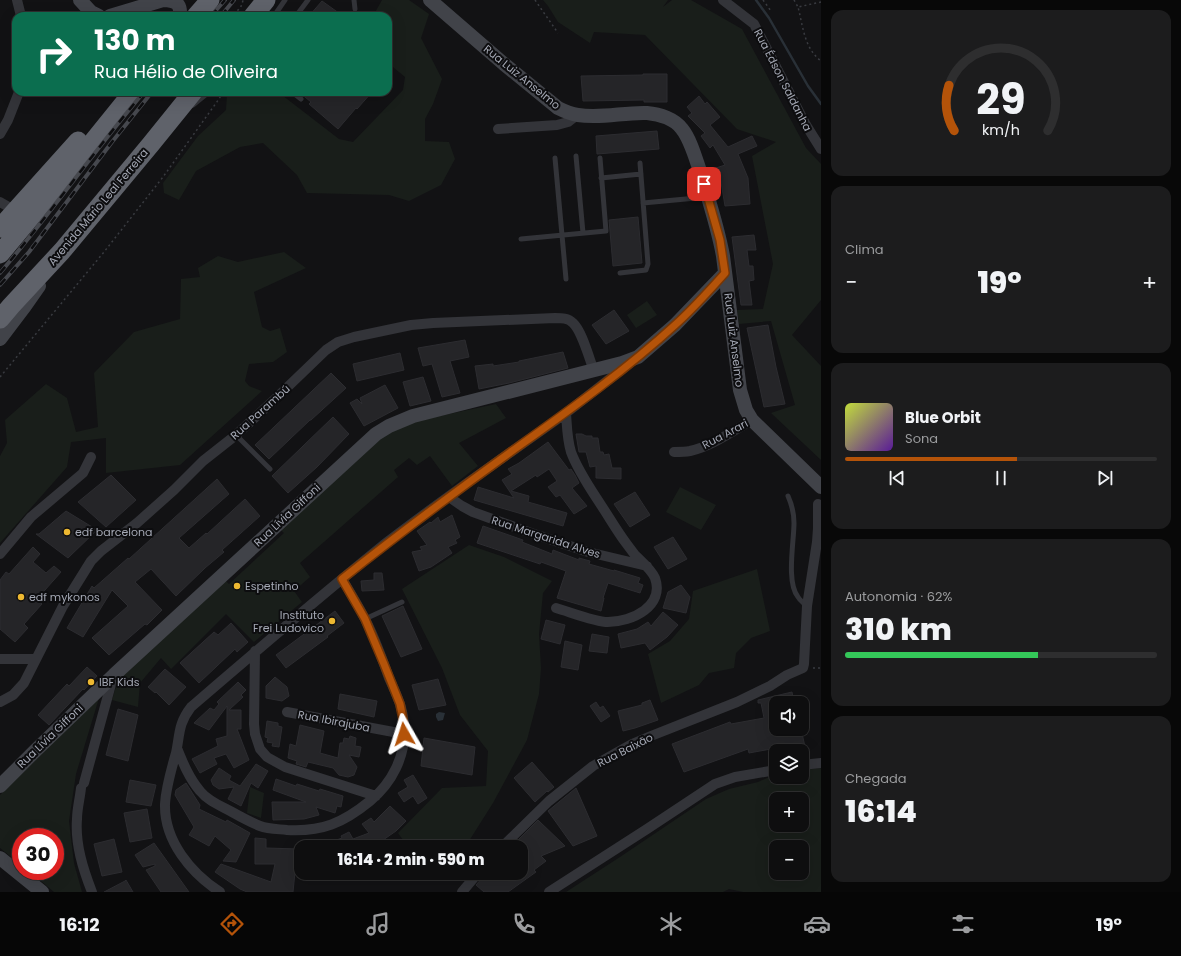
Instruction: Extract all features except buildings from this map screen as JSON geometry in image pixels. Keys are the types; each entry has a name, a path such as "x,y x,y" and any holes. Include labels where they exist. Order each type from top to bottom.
{"highway":[{"path":"200,12 210,0"},
{"path":"256,12 266,0"},
{"path":"0,228 6,208 120,96"},
{"path":"0,254 130,96"},
{"name":"Avenida Mário Leal Ferreira","path":"0,319 62,251 151,144 191,100"}],"street":[{"path":"17,0 20,12"},
{"path":"80,0 90,12"},
{"path":"124,12 164,0 175,2 178,5 180,12"},
{"name":"Rua Luiz Anselmo","path":"430,0 558,108 577,115 591,116 648,113 673,120 682,129 696,158 720,240 740,390 746,410 752,420 821,487"},
{"name":"Rua Édson Saldanha","path":"724,0 754,24 806,125 821,149"},
{"path":"0,134 8,120 17,96"},
{"path":"498,129 557,125 568,122 577,115"},
{"path":"0,339 25,306 62,251"},
{"name":"Rua Lívia Giffoni","path":"0,786 114,675 376,434 388,426 413,416 594,371 622,363 638,356 675,325 725,273"},
{"name":"Rua Parambú","path":"0,702 13,695 24,683 63,606 91,561 101,551 137,523 174,490 203,461 236,435 274,401 326,350 338,342 354,337 411,325 565,318 573,322 579,330 594,371"},
{"path":"220,892 199,875 178,851 172,840 165,815 166,794 177,748 180,724 190,707 255,651 387,543 566,413 638,356"},
{"path":"556,608 608,622 619,621 636,616 647,609 654,602 657,585 654,576 647,566 634,554 624,540 576,463 567,438 566,413"},
{"name":"Rua Arari","path":"674,452 691,451 705,446 722,438 752,420"},
{"path":"0,554 31,517 82,473 90,457"},
{"name":"Rua Margarida Alves","path":"449,497 474,512 532,533 588,552 647,566"},
{"path":"807,606 818,535 818,504"},
{"path":"177,748 184,767 200,791 208,798 261,826 274,829 302,831 315,830 344,820 376,796 390,780 401,754 404,734 403,719 400,704 365,619 342,579"},
{"name":"Rua Baixão","path":"509,840 549,801 593,766 651,736 738,702 770,686 787,675 803,668 807,606"},
{"path":"255,651 255,734 260,749 266,757 285,767 376,796"},
{"path":"0,659 36,659"},
{"path":"92,892 82,864 78,845 77,819 83,786 114,675"},
{"name":"Rua Ibirajuba","path":"287,712 404,734"},
{"path":"809,764 821,763"},
{"path":"549,892 714,784 735,777 769,771"},
{"path":"0,858 42,892"},
{"path":"462,892 472,880"}],"lane":[{"path":"277,12 285,0"},
{"path":"299,12 308,0"},
{"path":"354,0 354,9"},
{"path":"297,96 301,99"},
{"path":"151,144 179,118"},
{"path":"576,156 583,233"},
{"path":"555,158 566,279"},
{"path":"521,239 606,231 600,158"},
{"path":"620,273 646,270 648,264 640,163"},
{"path":"601,178 641,174"},
{"path":"643,203 708,197"},
{"path":"236,435 270,469"},
{"path":"788,496 793,508 794,517 792,566 793,583 797,597 807,606"},
{"path":"365,619 402,602"}],"path":[{"path":"235,12 238,11 242,6 243,0"},
{"path":"535,0 558,33"},
{"path":"763,0 771,11"},
{"path":"794,0 798,7 809,47 815,56 821,60"},
{"path":"798,7 821,2"},
{"path":"0,377 109,246 163,177 221,96"}],"shaded area":[{"path":"382,0 409,0 429,14 421,38 442,79 433,104 425,119 425,141 449,142 455,159 441,185 409,201 389,195 307,193 297,175 263,143 240,147 196,171 179,200 164,193 163,183 198,136 226,110 227,96 283,96 339,139 353,142 403,90 405,77 392,66 392,12 375,12"},
{"path":"543,0 668,0 663,7 672,0 691,0 742,29 806,148 821,164 821,300 792,335 821,366 821,460 771,413 795,405 771,321 739,324 737,310 763,309 773,264 752,156 776,142 737,129 645,35 594,32 590,43 558,22"},
{"path":"284,252 306,268 254,292 262,327 270,331 280,328 287,352 273,362 249,364 245,381 249,386 262,391 180,465 106,473 106,438 71,442 67,467 0,543 0,456 7,443 5,420 46,384 67,398 76,432 98,427 94,373 134,332 180,319 181,279 200,277 198,268 218,256 238,262"},
{"path":"647,301 657,315 636,328 627,315"},
{"path":"496,404 506,418 459,443 478,466 452,486 430,456 417,465 409,458 394,470 398,477 300,563 310,577 294,591 302,602 254,642 226,614 171,669 161,658 140,683 138,707 112,700 120,673 224,579 229,584 284,533 279,528 383,434 416,421"},
{"path":"680,487 716,505 701,530 666,512"},
{"path":"469,545 504,557 552,581 543,593 539,634 541,668 539,694 527,740 493,803 470,840 403,840 398,833 442,788 486,786 488,751 460,715 442,668 402,589"},
{"path":"757,569 770,631 751,638 736,653 734,668 709,673 699,685 661,703 648,654 670,641 689,619 693,591"},
{"path":"99,698 76,774 69,821 74,863 82,892 54,892 40,880 64,880 64,828 12,828 12,858 0,848 0,795"},
{"path":"439,712 445,713 443,720 438,721 436,714"},
{"path":"821,768 821,892 743,892 729,889 723,892 566,892 706,799 729,789 758,782 769,777 769,784 809,784 809,769"},
{"path":"250,787 264,793 261,818 247,813"}],"waterway":[{"path":"756,0 769,18 808,86 821,104"}],"railway":[{"path":"214,12 225,0"},
{"path":"224,12 234,0"},
{"path":"0,273 141,96"},
{"path":"0,285 29,252 149,96"}],"place":[{"name":"edf barcelona","path":"67,532"},
{"name":"Espetinho","path":"237,586"},
{"name":"edf mykonos","path":"21,597"},
{"name":"Instituto Frei Ludovico","path":"332,621"},
{"name":"IBF Kids","path":"91,682"}],"route":[{"path":"404,734 400,704 365,619 342,579 387,543 449,497 566,413 655,342 702,299 725,273 720,240 704,184"}]}
